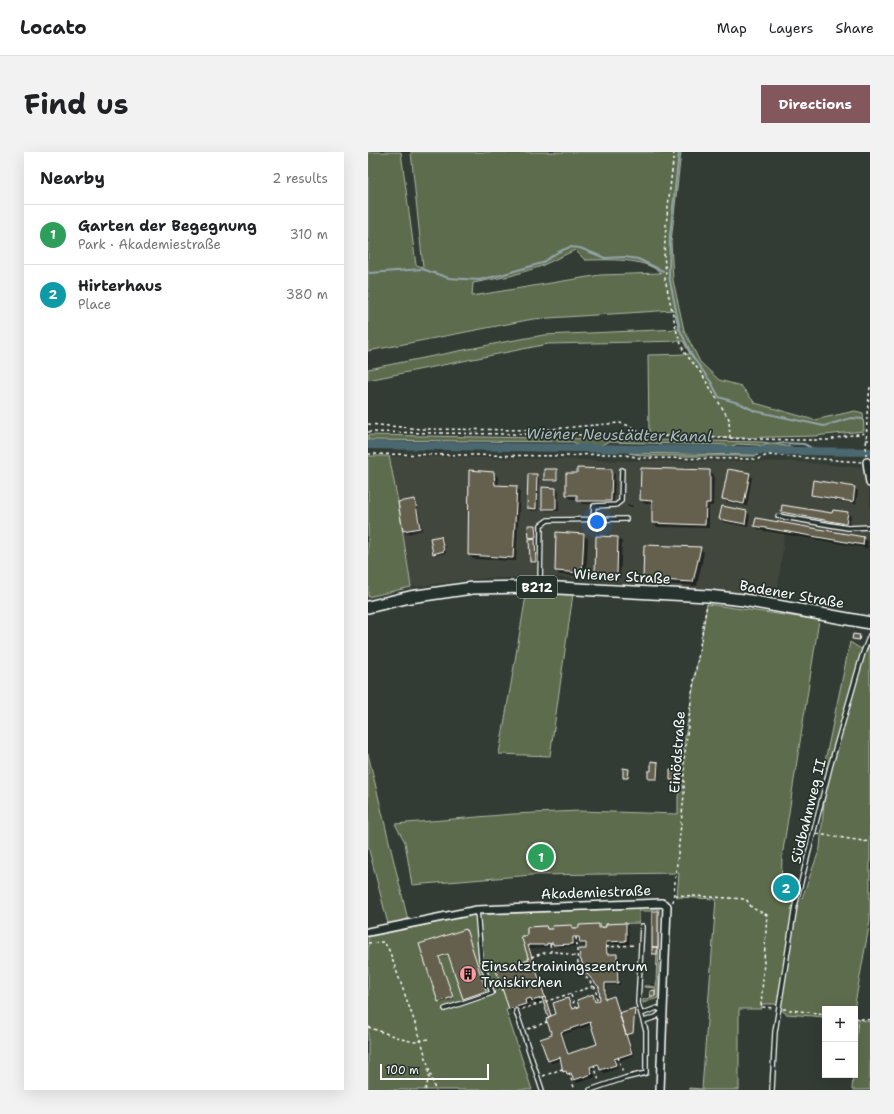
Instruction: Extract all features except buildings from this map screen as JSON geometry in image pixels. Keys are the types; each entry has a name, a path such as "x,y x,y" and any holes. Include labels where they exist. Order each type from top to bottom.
{"main road":[{"name":"Wiener Straße","path":"368,606 410,597 472,588 540,587 708,596"},
{"name":"Badener Straße","path":"708,596 744,600 870,624"}],"street":[{"path":"867,462 870,483"},
{"name":"Akademiestraße","path":"368,932 477,910 662,903 667,906 660,1090"}],"lane":[{"path":"593,519 594,506 616,505 621,501 622,470"},
{"path":"778,516 848,528 870,528"},
{"path":"540,587 541,525 548,520 626,519"},
{"name":"Südbahnweg II","path":"772,1090 775,1032 795,906 830,767 863,653 870,635"},
{"path":"445,1009 492,993 481,959 477,910"},
{"path":"590,1090 625,1078 646,1073 646,1031 638,1003 642,926"},
{"path":"641,1014 657,1008 663,1011 656,1017 644,1021"},
{"path":"516,1011 542,1090"}],"path":[{"path":"674,152 666,225 664,257 666,271 665,279 677,333 684,352 701,373 729,419 730,439"},
{"path":"368,454 568,456 591,454 628,455 640,458 758,459 768,455 867,462 866,433 870,387"},
{"path":"368,424 422,429 538,430 620,423 630,426 645,436"},
{"path":"368,432 830,440 866,433"},
{"name":"Einödstraße","path":"675,895 684,796 684,760 692,693 708,596"},
{"path":"814,834 870,842"},
{"path":"667,906 673,904 675,895 746,899 752,908 767,915 761,1007 822,1014"},
{"path":"576,937 577,957 584,976 596,989 597,1001"},
{"path":"368,943 384,942 389,950 420,1040 435,1090"},
{"path":"550,944 551,951"},
{"path":"606,947 641,945"},
{"path":"531,957 551,951 562,952 577,957"},
{"path":"516,1011 593,986"},
{"path":"570,994 575,1008"},
{"path":"858,1018 870,1020"},
{"path":"522,1030 547,1022"},
{"path":"368,1027 405,1040 415,1042 428,1039"},
{"path":"618,1057 625,1078"},
{"path":"594,1065 601,1086"},
{"path":"425,1090 429,1078 428,1066"},
{"path":"538,1077 562,1069"},
{"path":"569,1073 574,1090"}],"shaded area":[{"path":"389,456 634,461 798,462 865,468 870,501 870,546 785,532 776,602 701,591 556,577 485,578 411,587 398,502"}],"green space":[{"path":"368,152 401,152 416,265 423,267 411,152 681,152 671,242 673,280 684,330 700,362 719,380 741,386 755,403 814,420 855,411 863,413 864,431 814,436 733,438 649,435 648,355 690,354 683,341 548,344 368,380 368,369 544,335 679,329 674,310 533,319 368,351","holes":["575,250 585,260 625,260 645,264 661,273 600,275 472,296 473,283 510,276 539,267"]},
{"path":"368,435 763,442 802,449 767,449 758,445 737,444 730,447 725,445 607,442 599,446 590,447 581,446 573,442 368,440"},
{"path":"629,453 758,455 646,456"},
{"path":"368,456 389,456 398,502 411,587 368,597"},
{"path":"527,590 573,594 550,756 499,754"},
{"path":"707,604 819,620 782,857 781,893 802,898 820,848 827,768 824,766 850,642 861,649 870,639 870,921 855,1006 822,1006 822,1017 786,1014 775,1004 762,1004 761,1009 739,1009 739,1090 689,1090 689,1088 702,1089 716,899 677,897 679,873 532,875 412,885 405,842 395,824 513,814 579,811 678,814 681,762"},
{"path":"368,754 408,920 388,924 368,846"},
{"path":"659,907 658,998 643,1003 643,1000 655,996 656,988 644,986 656,986 658,946 657,909 652,909 652,911 639,911 639,923 606,924 606,927 572,928 572,926 552,926 553,929 547,929 546,926 527,927 527,936 522,936 529,960 519,963 520,966 515,967 513,965 496,970 509,1009 506,1010 532,1090 368,1090 368,937 473,915"},
{"path":"858,1019 870,1022 870,1090 852,1090 853,1078 858,1078"}],"waterway":[{"path":"679,152 670,235 669,276 680,330 692,356 711,382 719,397 741,404 755,411 824,426 851,418 863,419"},
{"path":"368,272 422,269 449,278 479,280 542,263 558,252 570,247 580,248 605,258 625,257 638,259 663,271"},
{"path":"754,451 766,444 782,443 804,444 817,451"},
{"name":"Wiener Neustädter Kanal","path":"368,445 870,452"}],"place":[{"name":"Garten der Begegnung","path":"541,857"},
{"name":"Hirterhaus","path":"786,888"},
{"name":"Einsatztrainingszentrum Traiskirchen","path":"468,974"}]}
